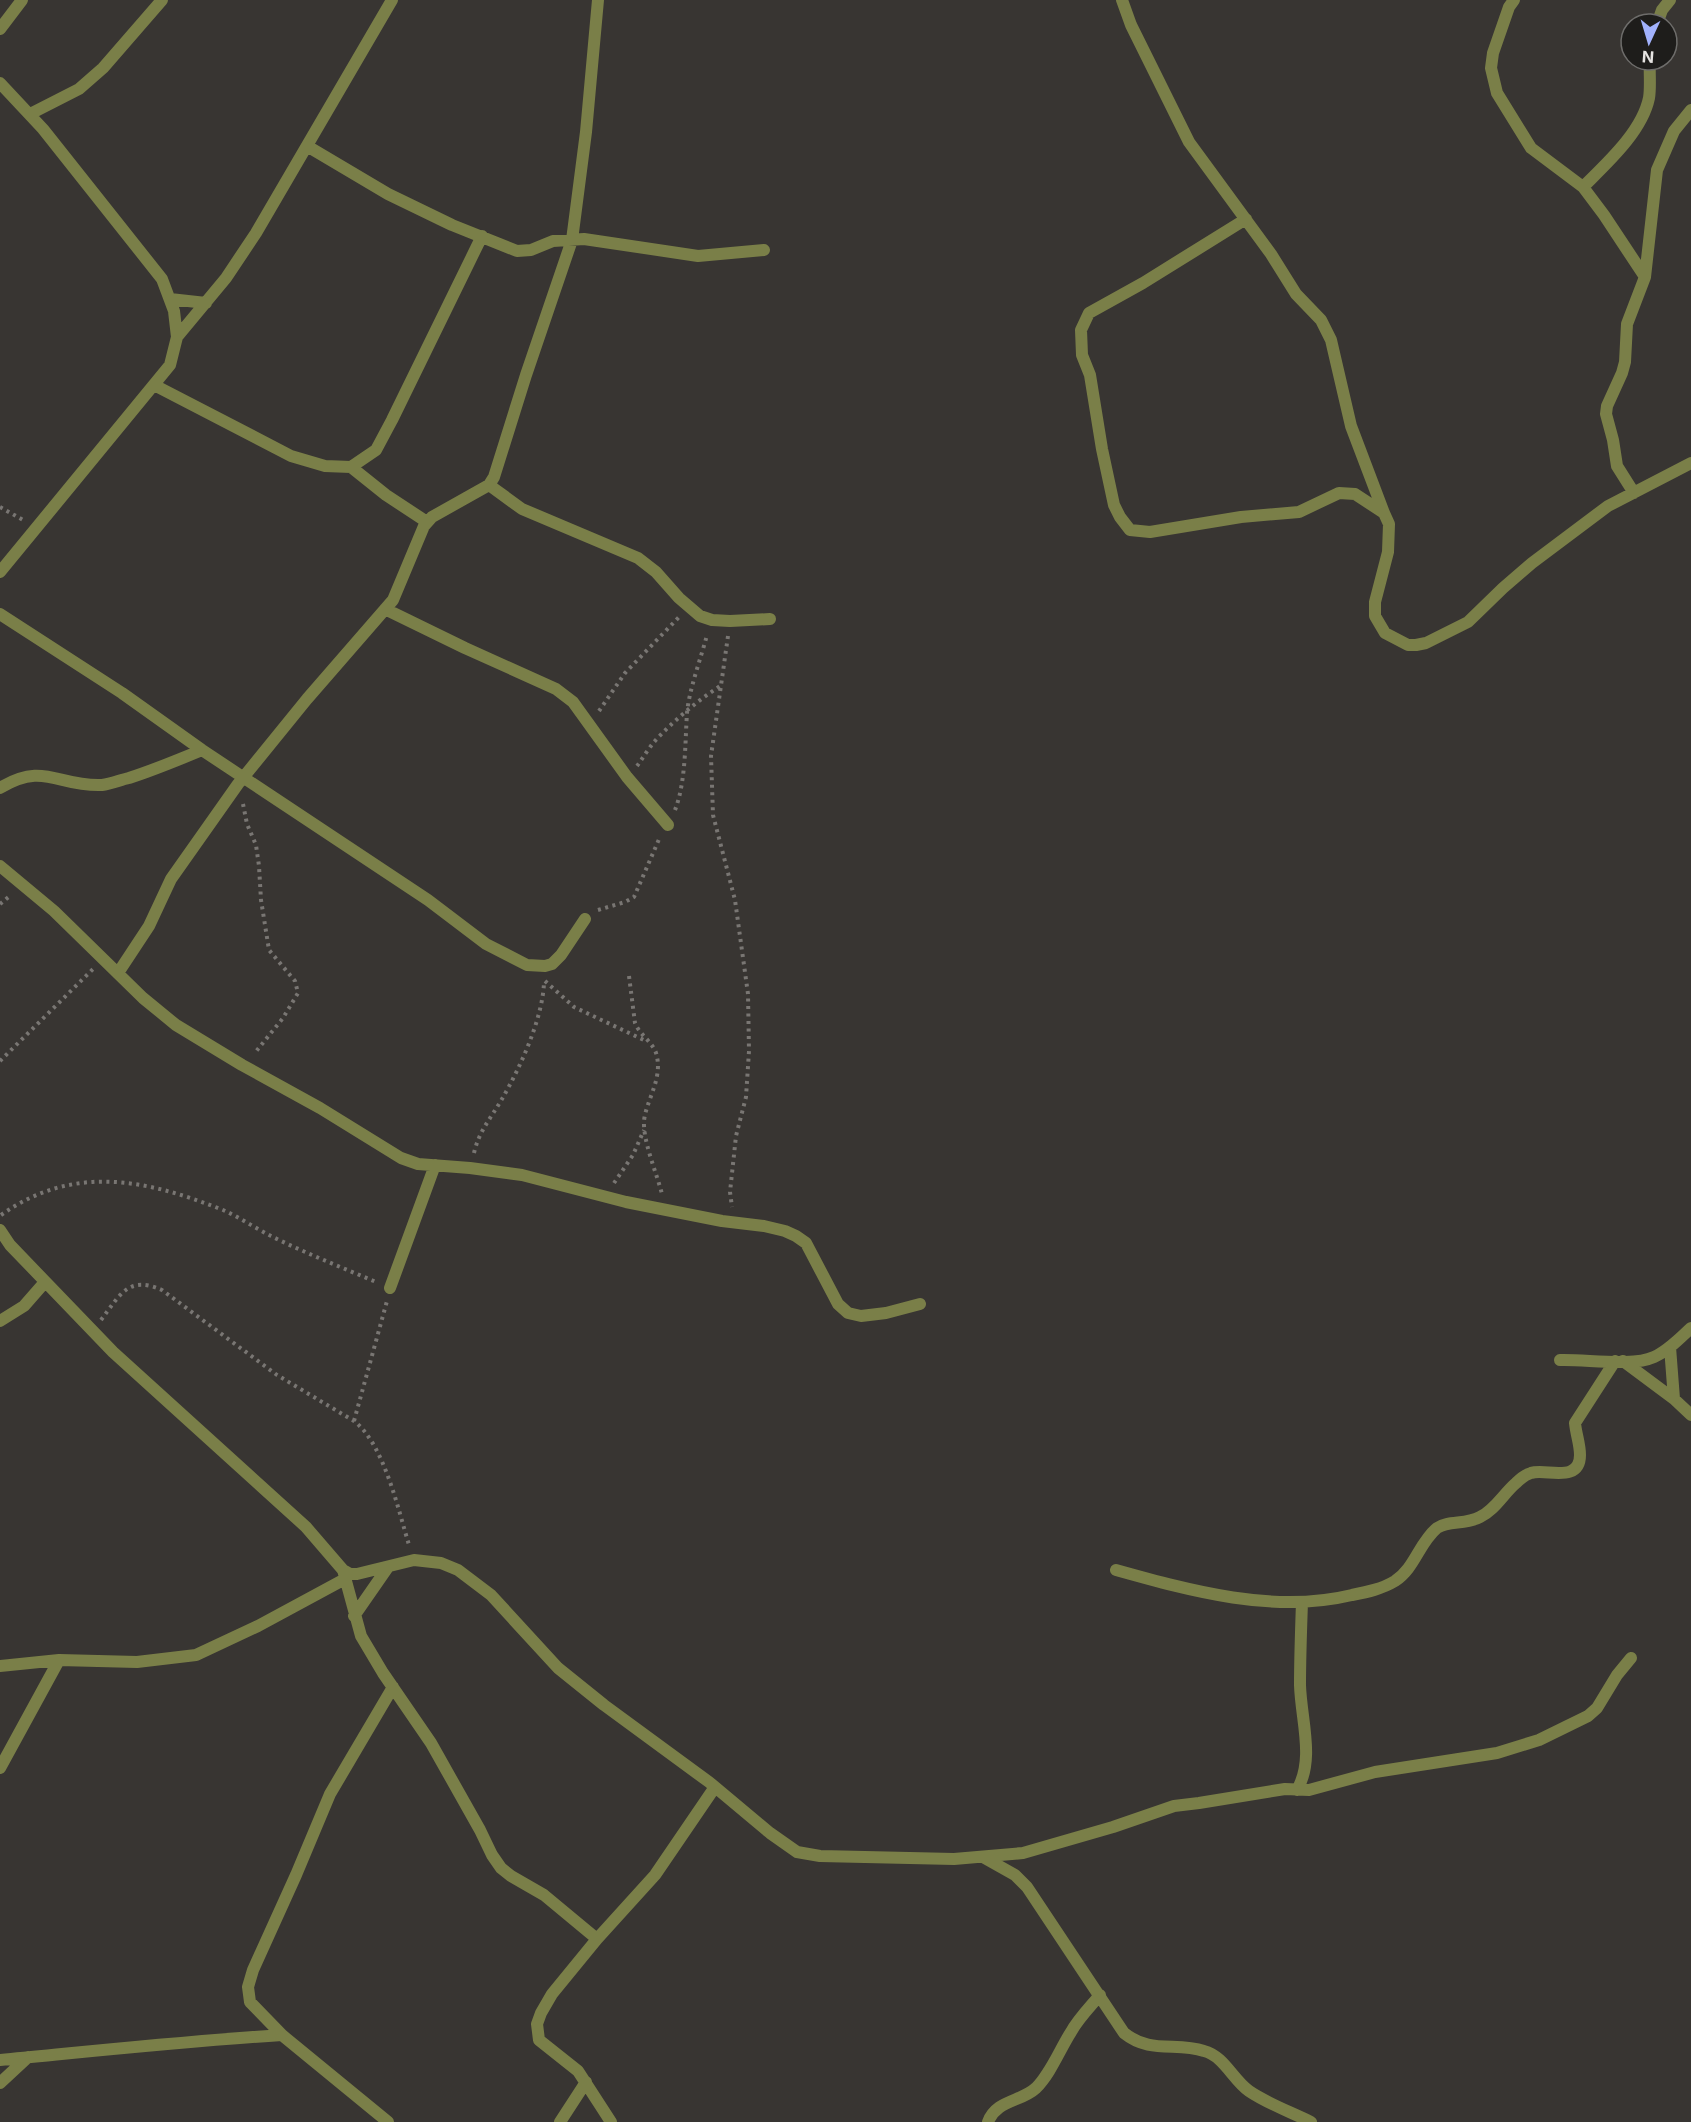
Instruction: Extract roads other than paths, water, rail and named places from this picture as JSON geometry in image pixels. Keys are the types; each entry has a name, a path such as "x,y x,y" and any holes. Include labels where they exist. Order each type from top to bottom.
{"street":[{"path":"0,29 22,0"},
{"path":"30,114 79,89 104,68 162,0"},
{"path":"177,337 206,303 256,233 392,0"},
{"path":"118,973 149,926 171,879 241,781 307,699 393,600 428,522 432,517 489,485 497,470 526,375 572,240 586,132 598,0"},
{"path":"1122,0 1131,25 1189,142 1246,219 1296,294 1321,320 1331,340 1351,426 1389,524 1388,552 1375,602 1375,616 1385,633 1408,645 1416,645 1426,643 1468,622 1503,588 1574,530 1608,506 1691,463"},
{"path":"1514,0 1509,7 1493,53 1491,68 1497,93 1532,148 1583,187 1645,277"},
{"path":"1583,187 1617,154 1643,114 1649,98 1650,72"},
{"path":"0,83 30,114 162,279 174,311 177,337 171,365 0,572"},
{"path":"1634,494 1617,466 1606,414 1607,406 1625,362 1627,324 1645,277 1657,170 1674,131 1691,110"},
{"path":"307,146 388,194 452,225 522,252 553,242 584,239 698,256 764,250"},
{"path":"1246,219 1143,283 1089,313 1081,330 1082,355 1090,375 1114,505 1130,530 1150,532 1241,517 1299,512 1339,493 1346,492 1355,494 1384,513"},
{"path":"154,386 291,456 325,466 351,467 376,450 482,236"},
{"path":"170,299 206,303"},
{"path":"351,467 386,495 428,522"},
{"path":"489,485 522,509 638,558 656,572 689,608 700,616 712,620 730,621 770,619"},
{"path":"385,609 556,689 573,702 627,777 668,825"},
{"path":"0,614 122,693 241,781 428,900 486,944 527,965 552,964 561,955 585,919"},
{"path":"0,788 26,776 47,775 72,782 104,785 157,768 202,750"},
{"path":"0,866 54,911 143,998 176,1025 320,1108 401,1158 418,1164 522,1175 600,1195 785,1231 806,1243 838,1304 848,1313 861,1316 886,1313 920,1304"},
{"path":"390,1288 435,1165"},
{"path":"0,1230 10,1245 113,1352 306,1527 344,1574 361,1636 431,1743 501,1868 544,1895 597,1939"},
{"path":"0,1322 24,1306 45,1281"},
{"path":"1560,1360 1640,1361 1654,1357 1670,1347 1691,1328"},
{"path":"1670,1347 1674,1399"},
{"path":"1619,1361 1674,1399 1691,1415"},
{"path":"1116,1570 1171,1586 1266,1602 1337,1599 1377,1589 1406,1573 1430,1536 1439,1527 1446,1523 1462,1523 1481,1517 1518,1482 1531,1473 1557,1474 1569,1472 1576,1466 1579,1459 1575,1423 1619,1361"},
{"path":"0,1666 59,1660 137,1662 196,1655 258,1626 344,1574 357,1574 414,1560 441,1563 458,1570 491,1594 558,1668 715,1786 770,1833 797,1852 820,1856 853,1857 983,1857 1023,1853 1113,1827 1136,1817 1174,1806 1285,1790 1309,1790 1375,1772 1497,1753 1539,1740 1588,1716 1597,1708 1617,1675 1631,1658"},
{"path":"354,1616 388,1567"},
{"path":"1296,1790 1303,1778 1306,1746 1300,1688 1302,1602"},
{"path":"0,1768 59,1660"},
{"path":"388,2122 282,2035 250,2002 248,1987 253,1970 330,1794 393,1687"},
{"path":"611,2122 578,2071 539,2040 537,2024 552,1994 597,1939 655,1875 715,1786"},
{"path":"983,1857 1015,1875 1027,1887 1124,2033 1134,2041 1157,2047 1207,2051 1220,2061 1246,2089 1311,2122"},
{"path":"988,2122 993,2112 1001,2105 1034,2089 1042,2081 1072,2028 1100,1995"},
{"path":"0,2060 77,2054 174,2042 282,2035"},
{"path":"0,2083 28,2057"},
{"path":"560,2122 586,2082"}]}
